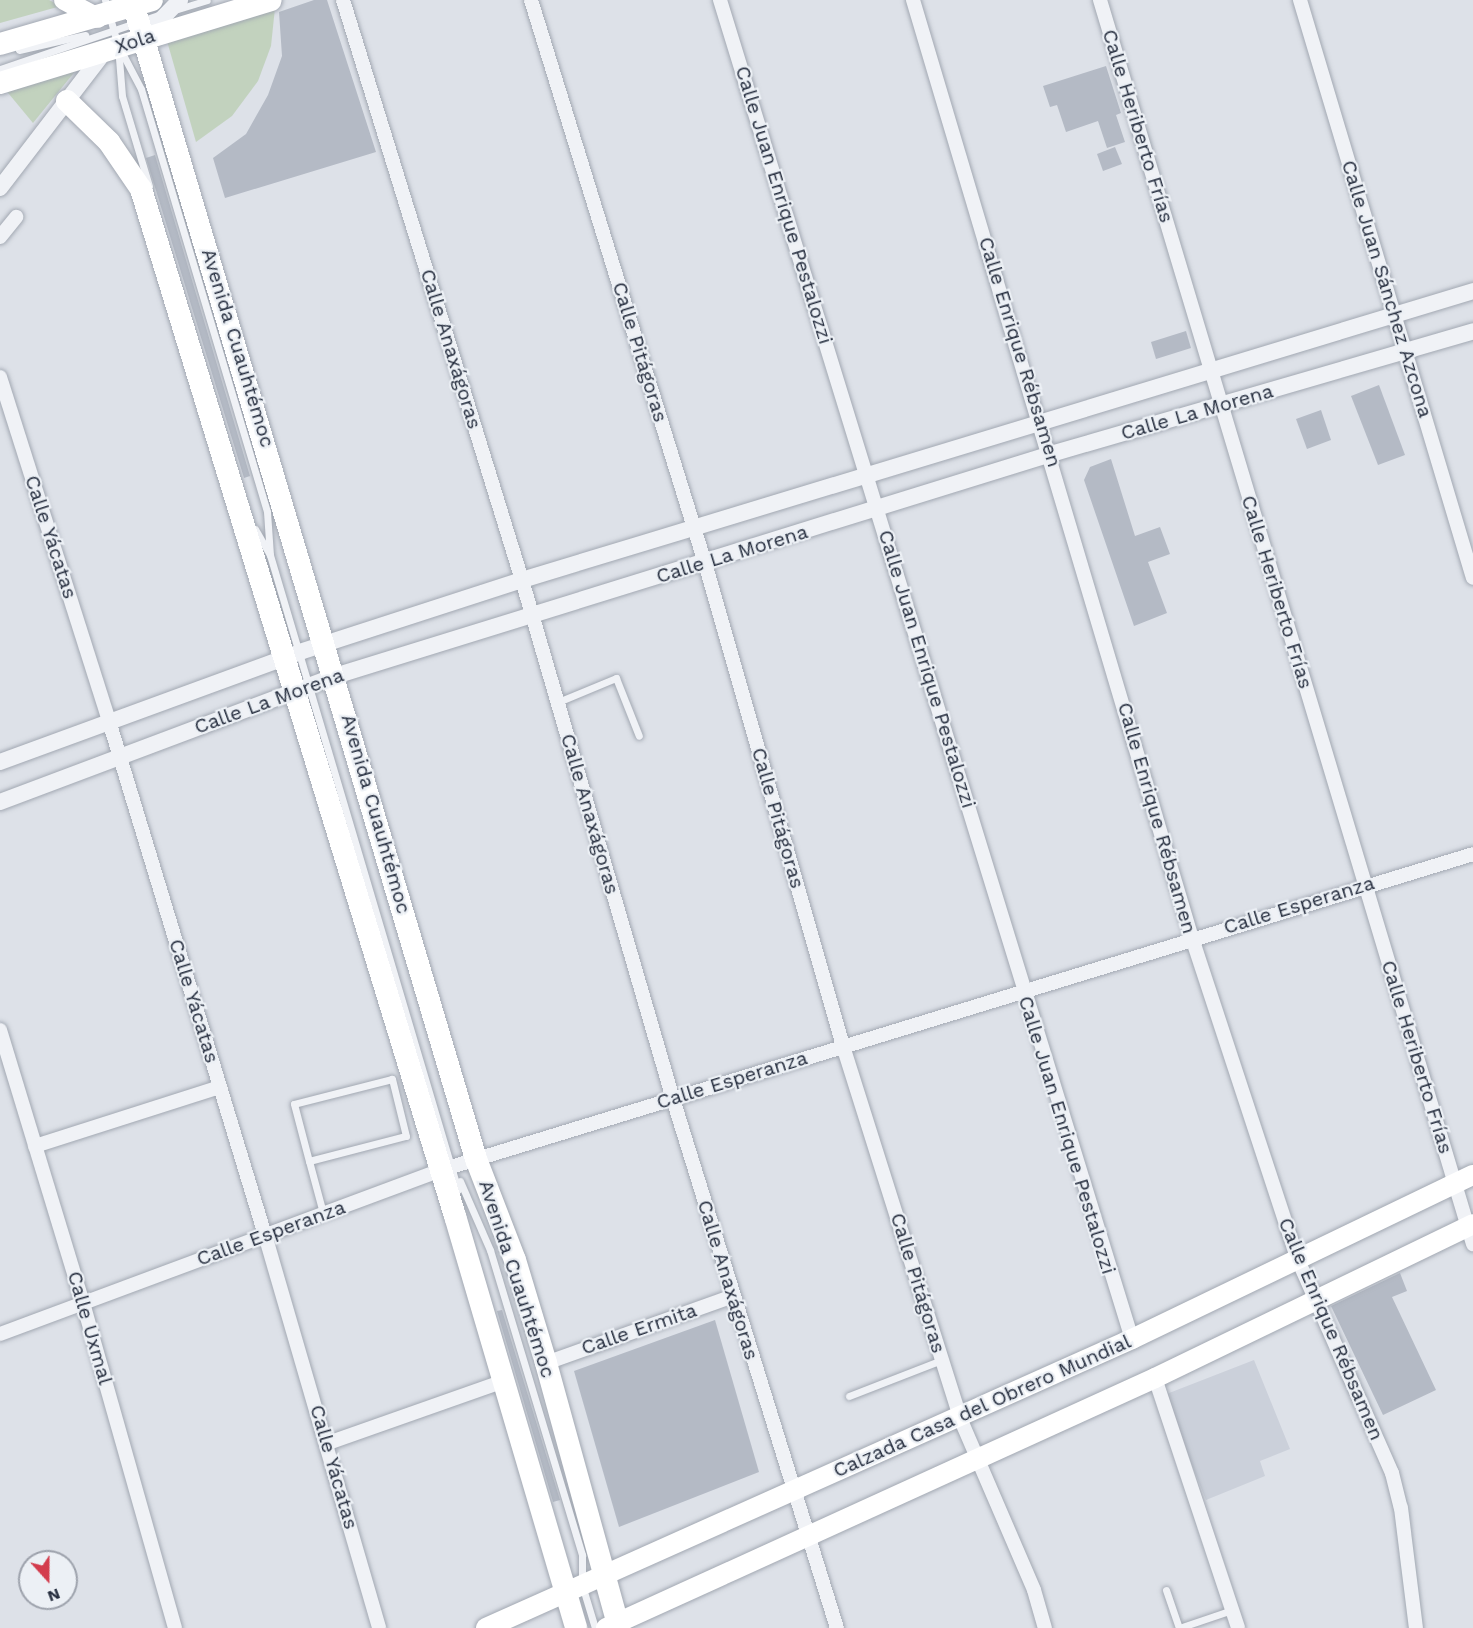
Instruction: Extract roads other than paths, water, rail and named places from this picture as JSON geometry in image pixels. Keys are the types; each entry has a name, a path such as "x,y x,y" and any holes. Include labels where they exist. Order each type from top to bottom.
{"main road":[{"path":"64,0 106,22"},
{"name":"Xola","path":"0,44 150,11 272,0"},
{"name":"Xola","path":"0,83 106,22 150,11"},
{"name":"Avenida Cuauhtémoc","path":"150,11 335,676 476,1159 515,1260 546,1363 604,1575 614,1626"},
{"name":"Avenida Cuauhtémoc","path":"67,101 109,142 141,189 302,687 447,1168 501,1382 573,1589 576,1628"},
{"name":"Calzada Casa del Obrero Mundial","path":"486,1628 793,1490 960,1418 1132,1339 1473,1174"},
{"path":"614,1626 807,1534 1155,1378 1314,1298 1471,1232"}],"street":[{"name":"Calle Anaxágoras","path":"343,0 522,580 673,1099 837,1628"},
{"name":"Calle Pitágoras","path":"531,0 705,562 843,1046 960,1418 976,1460 1034,1590 1045,1628"},
{"name":"Calle Juan Enrique Pestalozzi","path":"720,0 879,508 1022,991 1132,1339"},
{"name":"Calle Enrique Rébsamen","path":"913,0 1041,420 1192,938 1298,1260 1392,1473 1401,1508 1416,1628"},
{"name":"Calle Heriberto Frías","path":"1100,0 1471,1232"},
{"name":"Calle Juan Sánchez Azcona","path":"1300,0 1473,578"},
{"path":"0,188 67,101 106,22"},
{"path":"0,237 16,217"},
{"name":"Calle La Morena","path":"0,762 292,655 522,580 1041,420 1473,291"},
{"name":"Calle La Morena","path":"0,802 335,676 1051,454 1473,331"},
{"name":"Calle Yácatas","path":"0,377 120,756 328,1443 379,1628"},
{"name":"Calle Esperanza","path":"0,1334 447,1168 1365,884 1473,854"},
{"name":"Calle Uxmal","path":"0,1030 83,1303 175,1628"},
{"path":"35,1146 220,1087"},
{"name":"Calle Ermita","path":"546,1363 733,1296"},
{"path":"1155,1378 1238,1628"},
{"path":"328,1443 501,1382"}],"lane":[{"path":"150,11 207,0"},
{"path":"0,54 106,22"},
{"path":"0,69 106,22"},
{"name":"Avenida Cuauhtémoc","path":"106,22 122,96 248,518 270,555"},
{"name":"Avenida Cuauhtémoc","path":"106,22 141,89 254,466 267,512 270,555 292,655"},
{"path":"558,702 616,678 639,736"},
{"path":"309,1161 406,1136 392,1079 294,1104 309,1161 323,1213"},
{"name":"Avenida Cuauhtémoc","path":"447,1168 490,1250 582,1555 573,1589"},
{"name":"Avenida Cuauhtémoc","path":"447,1168 562,1562 573,1589 595,1628"},
{"path":"849,1396 942,1360"},
{"path":"1166,1590 1179,1628 1232,1610"}]}
